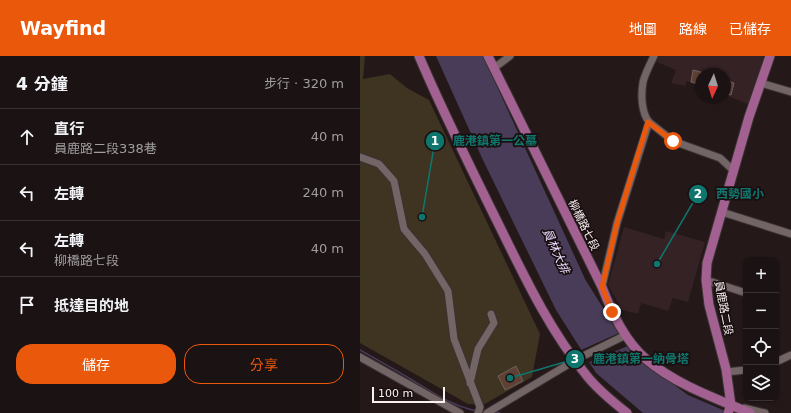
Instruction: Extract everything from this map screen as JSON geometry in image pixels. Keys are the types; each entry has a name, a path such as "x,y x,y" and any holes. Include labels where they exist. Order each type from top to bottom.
{"main road":[{"path":"418,56 525,278 555,332 577,359 588,377 612,402 627,413"},
{"name":"柳橋路七段","path":"488,56 625,336 646,359 680,382 700,392 729,410 750,413"},
{"name":"員鹿路二段","path":"729,410 726,372 709,305 706,280 707,263 749,117 770,56"}],"street":[{"path":"494,68 510,56"},
{"path":"654,56 644,82 644,116 648,122 673,141 720,158 734,171"},
{"path":"761,83 791,92"},
{"path":"602,287 617,223 648,122"},
{"path":"360,157 378,164 394,181 404,229 425,254 448,291 454,339 480,407 479,411"},
{"path":"722,212 791,234"},
{"path":"706,280 743,292"},
{"path":"470,383 478,349 494,323 491,314"},
{"path":"487,413 577,359 625,336"},
{"path":"779,361 791,355"},
{"path":"360,357 460,413"},
{"path":"726,372 743,370"},
{"path":"729,410 765,413"}],"shaded area":[{"path":"360,56 365,56 363,79 390,74 407,88 429,100 540,334 532,377 483,405 468,404 360,343"},
{"path":"659,56 764,56 748,104 731,97 731,68 695,68 695,84 687,81 685,86 671,83 676,70 657,62"},
{"path":"624,227 664,239 666,231 705,242 688,302 673,298 668,311 641,303 638,314 622,310 608,285"}],"water":[{"name":"員林大排","path":"436,56 483,56 585,279 623,340 654,370 688,395 730,413 643,413 596,373 556,310 482,158"}],"pier":[{"path":"619,333 630,345 587,363 579,351"}],"building":[{"path":"693,70 695,70 695,83 691,82"},
{"path":"731,82 734,83 731,95"},
{"path":"516,366 523,381 505,390 498,376"}],"waterway":[{"path":"360,350 442,398 476,411"},
{"path":"494,412 500,413"}],"place":[{"name":"鹿港鎮第一公墓","path":"422,217"},
{"name":"西勢國小","path":"657,264"},
{"name":"鹿港鎮第一納骨塔","path":"510,378"}],"route":[{"path":"612,312 602,287 617,223 648,122 673,141"}]}
